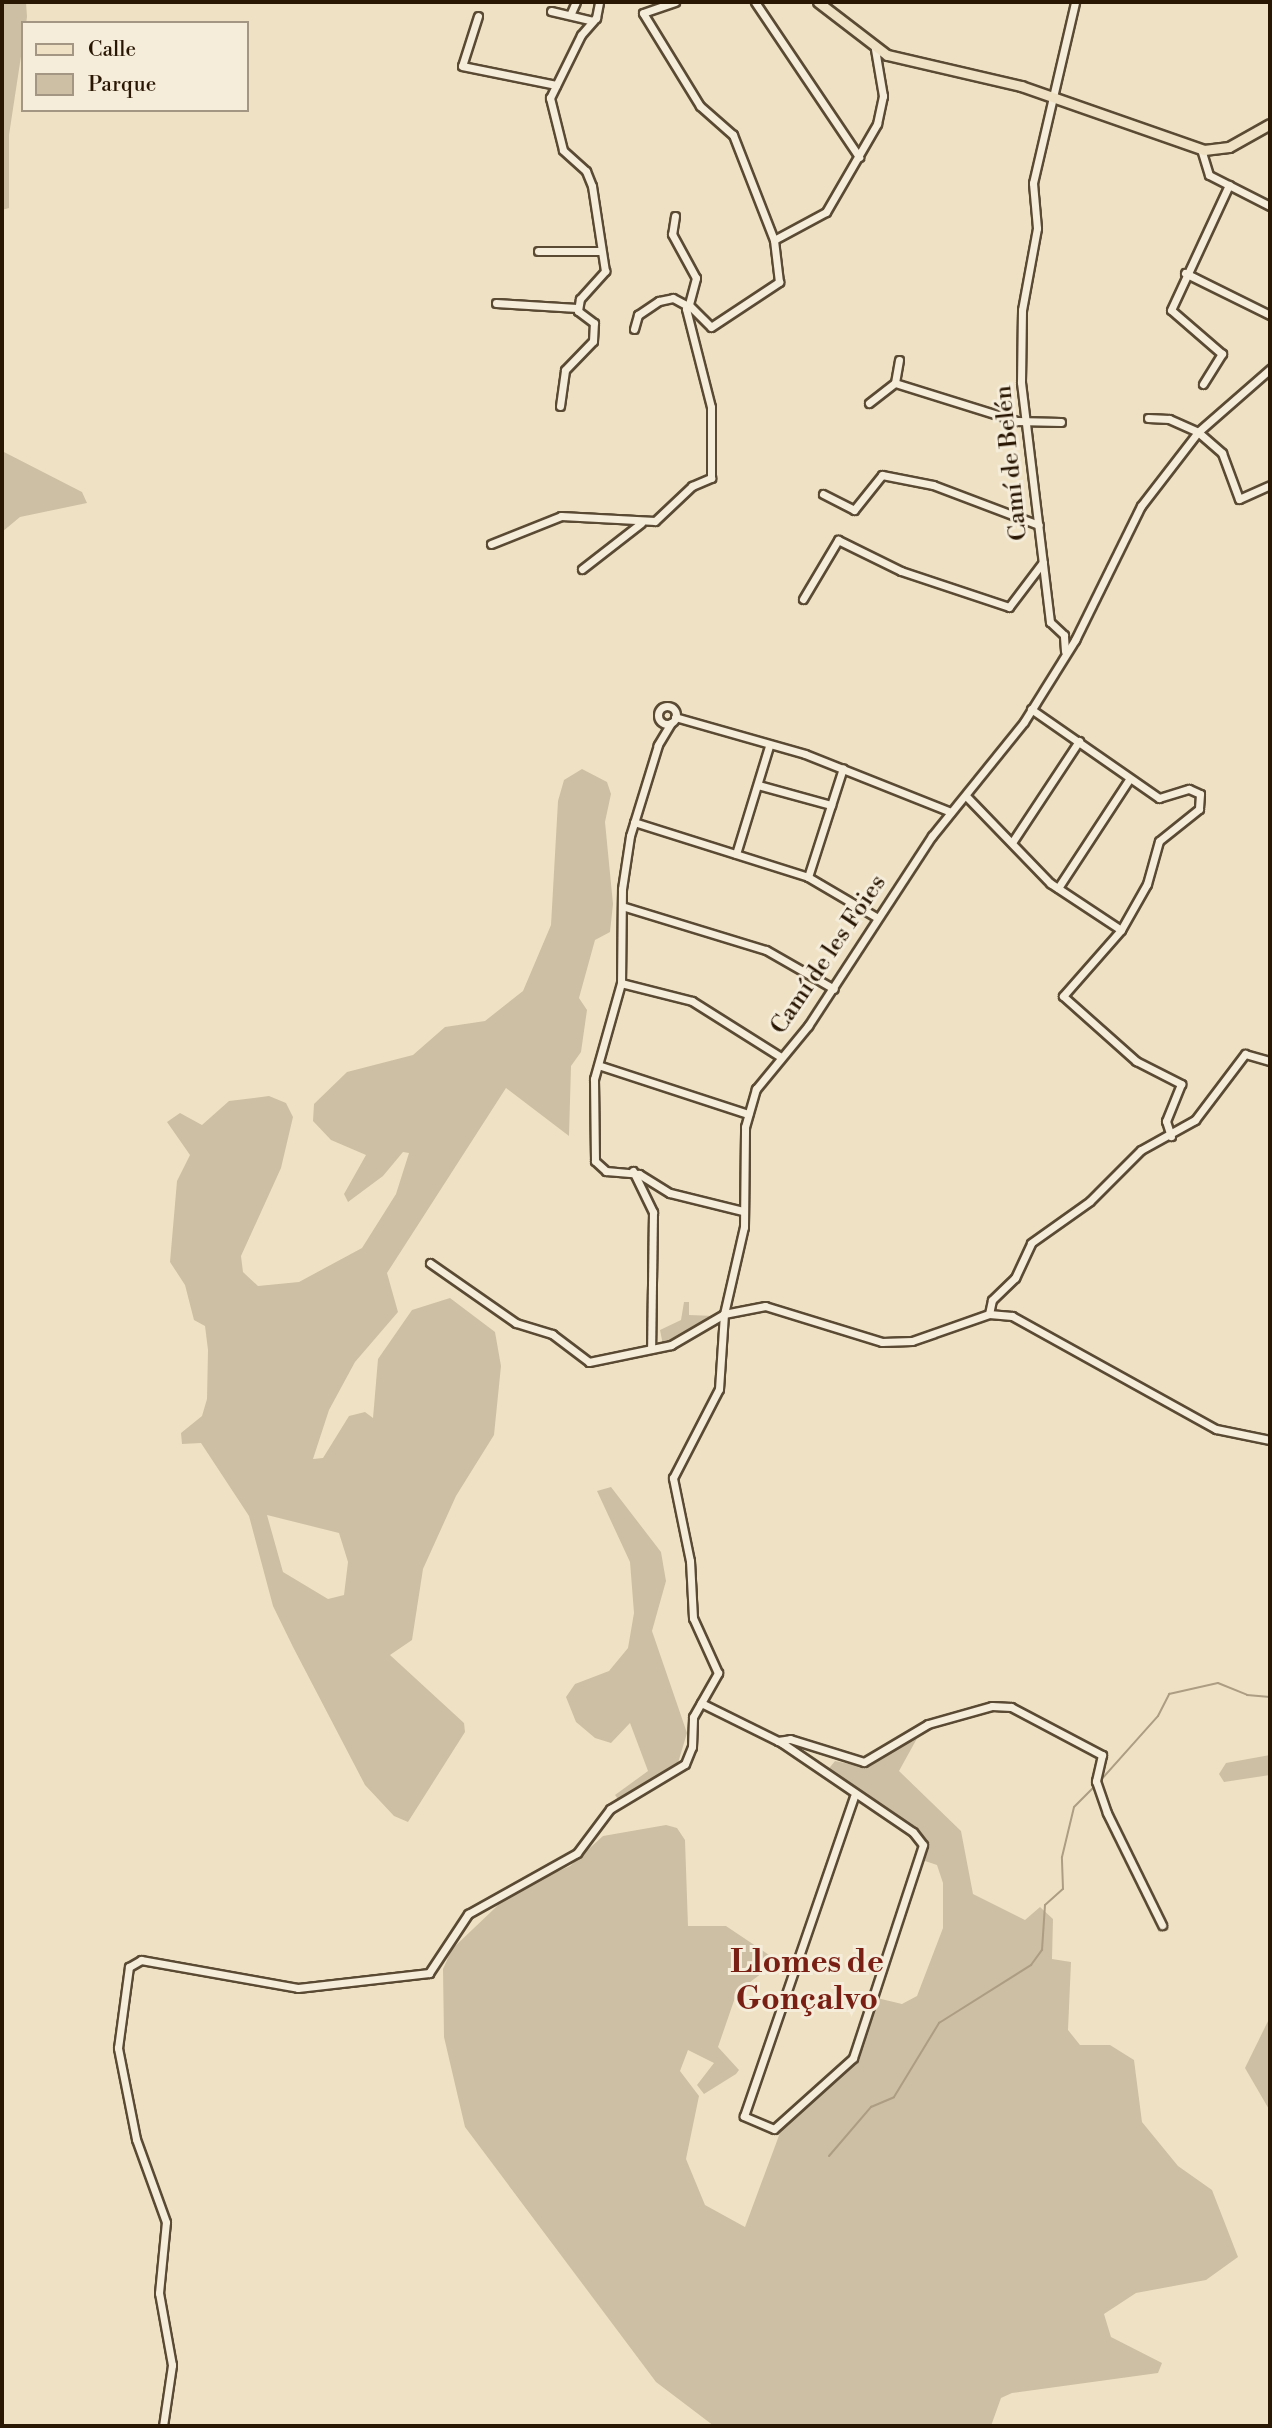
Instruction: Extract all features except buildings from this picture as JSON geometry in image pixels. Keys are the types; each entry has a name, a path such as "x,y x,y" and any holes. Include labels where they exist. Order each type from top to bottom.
{"main road":[{"path":"818,2 875,49 1051,96 1201,149 1229,147 1270,124"}],"street":[{"path":"571,13 576,2"},
{"path":"577,308 585,291 605,271 599,251 592,186 586,171 563,150 550,105 556,85 593,21 599,2"},
{"path":"634,328 638,315 659,301 673,298 687,306 711,327 775,286 774,240 733,135 703,111 643,13 675,2"},
{"path":"755,2 859,157"},
{"name":"Camí de Belén","path":"1066,654 1064,635 1050,622 1021,382 1022,310 1037,228 1033,183 1074,2"},
{"path":"551,11 571,13 593,21"},
{"path":"478,16 461,66 556,85"},
{"path":"774,240 825,212 859,157 883,103 875,49"},
{"path":"1201,149 1209,175 1270,206"},
{"path":"1203,384 1222,354 1172,313 1185,273 1229,185"},
{"path":"582,569 641,522 668,513 687,490 711,478 714,469 711,407 687,306 695,278 672,234 675,216"},
{"path":"538,251 599,251"},
{"path":"1185,273 1270,315"},
{"path":"496,303 577,308 594,323 593,341 565,370 561,406"},
{"path":"869,403 895,383 898,360"},
{"name":"Camí de les Foies","path":"701,1703 718,1673 693,1618 690,1561 672,1492 678,1463 716,1398 724,1314 743,1211 748,1114 760,1081 834,989 876,917 951,811 967,797 1031,709 1066,654 1129,526 1198,432 1270,369"},
{"path":"895,383 1028,423 1062,422"},
{"path":"1148,418 1169,419 1198,432 1228,461 1239,499 1270,485"},
{"path":"822,494 855,509 882,475 933,485 1039,525"},
{"path":"491,544 561,516 641,522"},
{"path":"803,599 838,540 893,568 1009,607 1043,562"},
{"path":"658,745 660,709 668,706 673,720"},
{"path":"1031,709 1159,798 1189,789 1201,800 1192,816 1159,841 1147,884 1121,930 1063,996 1136,1061 1181,1084 1166,1121 1171,1136"},
{"path":"659,718 843,768 951,811"},
{"path":"673,720 658,745 634,822 622,889 625,907 621,983 600,1055 601,1066 593,1079 595,1161 606,1171 633,1171 670,1193 743,1211"},
{"path":"1013,841 1079,741"},
{"path":"736,854 769,746"},
{"path":"808,877 843,768"},
{"path":"1058,888 1130,778"},
{"path":"758,785 831,805"},
{"path":"967,797 1058,888 1121,930"},
{"path":"634,822 808,877 876,917"},
{"path":"625,907 765,950 834,989"},
{"path":"621,983 692,1001 781,1057"},
{"path":"989,1314 992,1300 1015,1278 1031,1243 1090,1201 1141,1150 1171,1136 1195,1120 1245,1054 1270,1061"},
{"path":"601,1066 748,1114"},
{"path":"633,1171 653,1212 651,1349"},
{"path":"430,1263 516,1323 558,1338 582,1360 598,1362 675,1344 724,1314 784,1308 864,1339 899,1343 989,1314 1032,1323 1216,1429 1270,1440"},
{"path":"163,2426 172,2365 159,2292 166,2222 136,2139 118,2048 131,1963 141,1960 298,1987 433,1971 468,1914 527,1877 561,1865 580,1850 610,1809 677,1773 690,1756 692,1722 701,1703 778,1741 854,1796 917,1835 923,1851 853,2058 774,2129 744,2116 854,1796"},
{"path":"778,1741 790,1739 864,1762 928,1724 1004,1705 1102,1755 1097,1784 1162,1926"}],"green space":[{"path":"2,2 26,2 27,17 26,21 21,21 21,56 9,135 9,208 2,210"},
{"path":"2,451 82,492 87,503 20,517 2,532"},
{"path":"582,769 607,782 611,794 605,822 613,904 610,932 595,940 579,998 587,1010 581,1052 571,1066 569,1136 506,1088 387,1273 398,1312 355,1362 329,1410 313,1459 323,1458 349,1416 365,1412 373,1418 378,1359 412,1310 450,1298 495,1332 501,1366 494,1435 456,1496 423,1569 412,1640 390,1655 464,1723 465,1732 408,1822 394,1816 365,1785 293,1647 273,1606 249,1516 201,1443 182,1444 181,1433 202,1416 207,1399 208,1350 205,1326 194,1320 185,1285 170,1262 177,1181 190,1155 167,1122 180,1113 202,1125 229,1101 269,1096 286,1103 293,1117 281,1168 241,1256 243,1272 258,1286 299,1282 362,1248 396,1194 409,1153 403,1152 383,1176 348,1202 344,1194 366,1155 331,1140 313,1121 314,1104 347,1072 413,1055 445,1027 485,1021 523,991 551,925 558,801 564,780","holes":["267,1515 339,1533 348,1562 344,1595 328,1599 283,1572"]},
{"path":"684,1302 689,1302 689,1315 715,1316 663,1345 660,1330 681,1320"},
{"path":"611,1487 661,1552 666,1581 652,1631 687,1733 678,1763 618,1799 615,1795 648,1771 630,1723 611,1743 595,1738 576,1722 566,1697 575,1684 609,1671 628,1648 634,1613 630,1562 597,1491"},
{"path":"920,1733 899,1771 961,1831 973,1894 1025,1920 1040,1907 1053,1919 1052,1959 1071,1962 1068,2030 1080,2045 1110,2045 1134,2060 1142,2122 1178,2166 1212,2190 1238,2257 1206,2280 1136,2293 1104,2314 1111,2337 1162,2363 1158,2373 1012,2393 1001,2398 991,2426 714,2426 656,2382 465,2127 444,2037 443,1969 452,1949 514,1890 570,1866 603,1836 666,1825 677,1828 685,1840 688,1926 726,1926 778,1961 737,1992 718,2047 739,2070 736,2074 704,2094 697,2085 714,2063 688,2050 680,2071 699,2096 686,2159 705,2205 745,2227 784,2122 852,2066 877,1998 902,2004 917,1996 943,1928 943,1883 937,1865 925,1861 926,1841 826,1772 835,1761 864,1767"},
{"path":"1270,1755 1270,1775 1224,1782 1219,1774 1226,1763"},
{"path":"1270,2017 1270,2111 1245,2068"}],"waterway":[{"path":"1100,1781 1158,1716 1169,1694 1218,1683 1247,1695 1270,1697"},
{"path":"829,2156 871,2107 894,2097 939,2023 1031,1965 1042,1950 1045,1905 1063,1889 1062,1857 1074,1807 1096,1785"}],"district":[{"name":"Llomes de Gonçalvo","path":"807,1982"}]}
